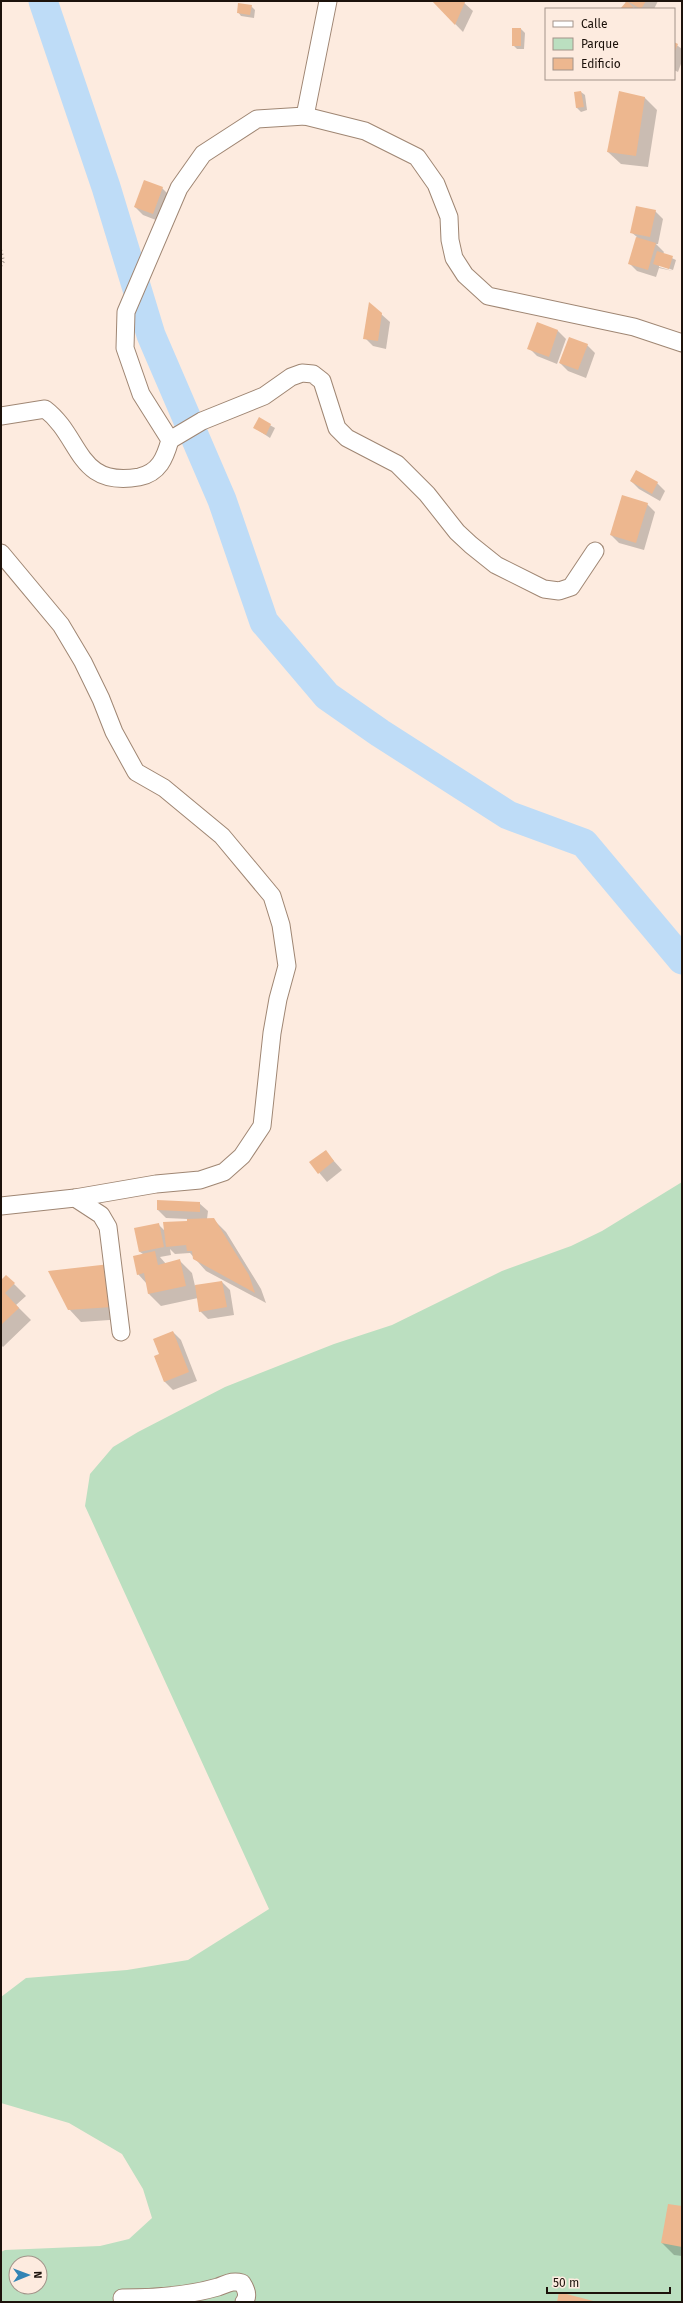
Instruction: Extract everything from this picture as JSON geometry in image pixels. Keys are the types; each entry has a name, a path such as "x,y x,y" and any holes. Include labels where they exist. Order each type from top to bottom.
{"street":[{"path":"305,116 328,1"},
{"path":"2,416 36,409 45,409 56,417 78,453 94,471 111,478 130,479 146,476 158,468 166,457 170,440 141,394 124,348 126,312 179,188 203,154 257,119 305,116 365,131 417,157 436,184 449,217 450,240 454,258 465,275 488,296 634,327 682,343"},
{"path":"170,440 202,421 264,396 292,377 302,373 313,374 322,381 337,428 347,438 397,464 427,494 457,532 496,565 544,589 559,590 571,587 595,551"},
{"path":"1,553 61,625 83,662 101,699 114,732 136,772 164,788 222,836 272,896 281,925 287,966 278,999 272,1033 262,1126 242,1156 224,1172 200,1180 156,1184 75,1198 1,1206"},
{"path":"75,1198 101,1215 108,1227 120,1332"},
{"path":"122,2298 183,2294 232,2282 242,2283 244,2286 247,2295 244,2302"}],"path":[{"path":"1,250 4,261 1,266"}],"green space":[{"path":"682,1182 682,2302 1,2302 1,2252 5,2250 100,2246 129,2239 152,2218 143,2189 122,2154 69,2123 1,2103 1,1997 26,1978 127,1970 188,1960 269,1909 85,1506 90,1474 113,1447 138,1432 225,1387 334,1344 392,1325 502,1271 571,1246 602,1231"}],"building":[{"path":"432,1 465,2 455,25"},
{"path":"627,1 646,1 642,8"},
{"path":"627,1 634,8 621,8"},
{"path":"238,3 252,5 250,15 237,13"},
{"path":"512,28 521,28 521,46 512,46"},
{"path":"675,42 678,44 675,51"},
{"path":"581,91 584,107 576,108 574,92"},
{"path":"619,91 645,97 636,156 607,152"},
{"path":"144,180 163,187 153,214 134,207"},
{"path":"636,206 656,210 650,237 630,233"},
{"path":"636,237 656,243 648,270 628,264"},
{"path":"657,251 673,256 669,269 653,264"},
{"path":"369,302 382,313 378,341 363,339"},
{"path":"537,322 558,330 549,357 527,349"},
{"path":"569,337 588,344 578,370 559,363"},
{"path":"259,417 271,424 266,435 253,428"},
{"path":"636,470 658,482 652,494 630,481"},
{"path":"622,495 648,503 636,543 610,535"},
{"path":"326,1150 334,1161 318,1174 309,1162"},
{"path":"157,1200 200,1202 200,1212 157,1210"},
{"path":"214,1218 249,1275 255,1293 193,1259 192,1251 187,1251 186,1245 166,1247 163,1222"},
{"path":"159,1223 164,1247 139,1252 134,1228"},
{"path":"155,1251 158,1265 180,1259 186,1286 148,1294 144,1273 137,1275 133,1256"},
{"path":"110,1264 112,1307 68,1310 48,1271"},
{"path":"6,1275 15,1283 5,1293 19,1308 1,1325 1,1280"},
{"path":"222,1281 227,1307 199,1312 195,1285"},
{"path":"173,1331 189,1372 164,1382 154,1356 159,1354 153,1339"},
{"path":"668,2204 682,2206 682,2247 661,2243"},
{"path":"559,2292 597,2302 557,2302"}],"waterway":[{"path":"43,1 106,187 151,335 222,500 264,622 327,696 380,733 508,815 584,843 682,960"}]}
